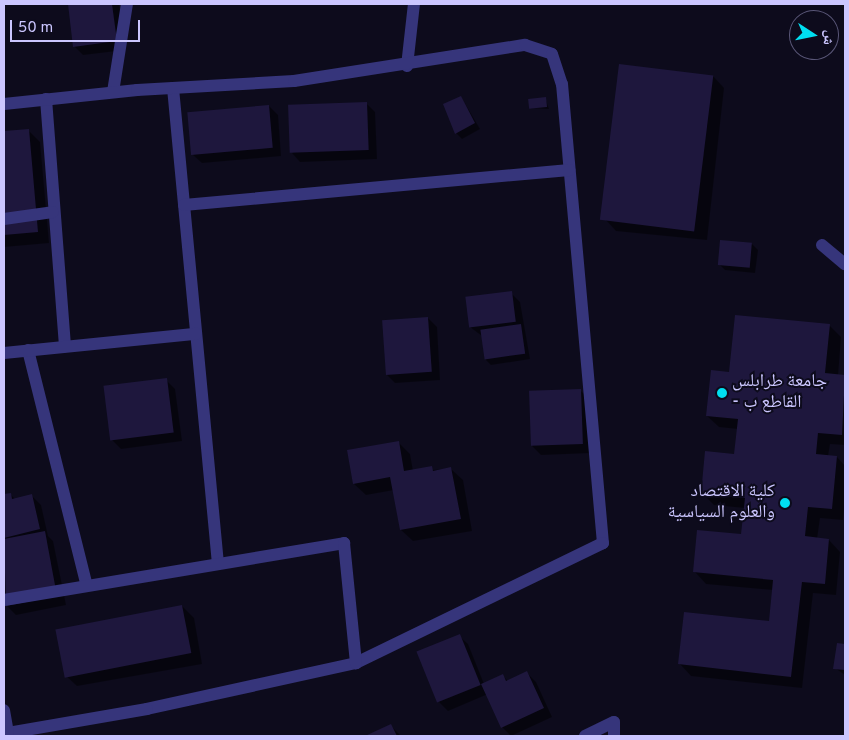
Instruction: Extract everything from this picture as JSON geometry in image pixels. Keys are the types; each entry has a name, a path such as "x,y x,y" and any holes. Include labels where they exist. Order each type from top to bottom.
{"street":[{"path":"113,92 127,4"},
{"path":"407,66 414,4"},
{"path":"4,104 113,92 294,80 407,66 525,45 552,54 562,84 603,543 356,662 147,709 8,733 4,710"},
{"path":"173,88 218,564"},
{"path":"46,99 53,212 65,346"},
{"path":"184,205 570,170"},
{"path":"4,219 53,212"},
{"path":"822,245 845,264"},
{"path":"4,353 196,334"},
{"path":"28,350 87,586"},
{"path":"4,600 344,543 356,662"},
{"path":"585,736 614,722 614,736"}],"building":[{"path":"68,4 112,4 117,41 73,47"},
{"path":"619,64 713,76 694,231 600,220"},
{"path":"461,96 475,123 455,134 443,104"},
{"path":"546,97 547,107 529,109 528,99"},
{"path":"367,102 369,150 290,153 288,105"},
{"path":"269,105 273,148 191,155 187,112"},
{"path":"29,129 38,232 4,235 4,131"},
{"path":"720,240 752,243 750,268 718,265"},
{"path":"512,291 516,322 469,327 465,297"},
{"path":"735,315 830,324 825,373 845,375 842,435 818,433 816,454 837,456 832,509 808,507 805,536 829,539 825,584 802,582 791,677 678,664 684,612 769,621 773,580 693,572 697,530 741,534 745,498 701,494 705,451 734,454 738,419 706,416 711,370 729,372"},
{"path":"428,317 432,372 386,375 382,320"},
{"path":"521,324 525,354 485,359 480,330"},
{"path":"167,378 174,433 110,440 103,386"},
{"path":"581,389 583,444 531,446 529,391"},
{"path":"399,441 404,471 432,466 433,471 451,467 461,519 400,530 390,477 353,484 347,450"},
{"path":"11,493 12,499 32,494 40,529 4,538 4,494"},
{"path":"45,531 57,596 6,606 4,539"},
{"path":"182,605 191,653 65,678 55,630"},
{"path":"460,634 481,685 437,703 416,652"},
{"path":"837,643 845,644 845,670 833,669"},
{"path":"527,671 544,708 501,728 481,684 503,674 506,681"},
{"path":"391,724 397,736 365,736"}],"place":[{"name":"جامعة طرابلس - القاطع ب","path":"722,393"},
{"name":"كلية الاقتصاد والعلوم السياسية","path":"785,503"}]}
